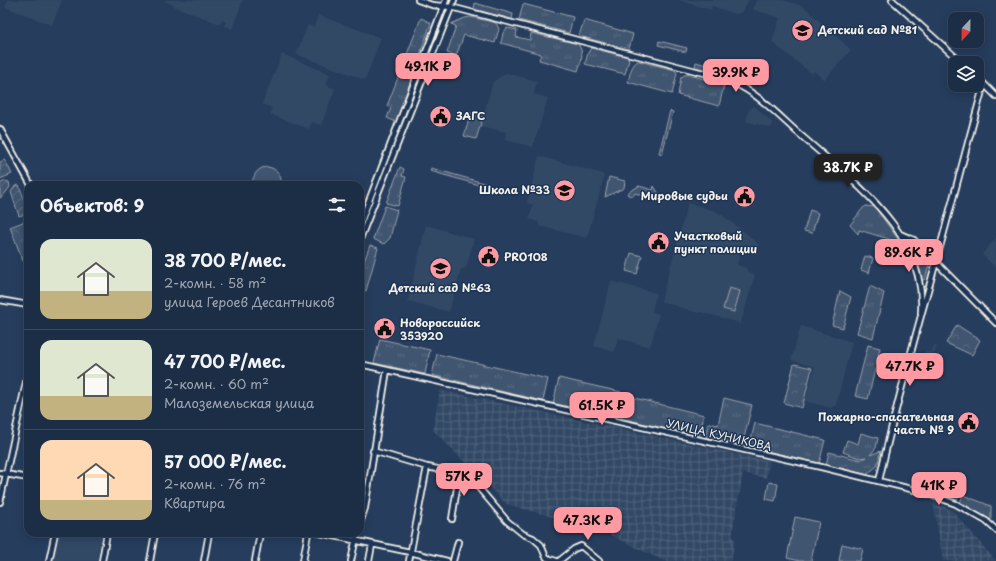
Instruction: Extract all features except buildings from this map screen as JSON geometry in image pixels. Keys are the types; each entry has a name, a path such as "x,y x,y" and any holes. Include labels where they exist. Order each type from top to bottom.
{"street":[{"path":"418,0 432,5 452,7 696,71 727,80 742,87 755,96 873,200 900,234 913,260 921,287 921,313"},
{"path":"364,213 446,0"},
{"path":"364,228 454,0"},
{"path":"892,0 954,56"},
{"path":"984,84 996,96"},
{"path":"879,481 921,313 933,274 967,140 982,92"},
{"path":"0,129 29,181"},
{"path":"900,234 914,240 996,323"},
{"path":"921,287 928,283 933,274"},
{"path":"0,300 24,304"},
{"name":"УЛИЦА КУНИКОВА","path":"364,365 923,492 946,500 971,512 986,521 996,530"},
{"path":"364,511 387,370"},
{"path":"0,502 3,474 24,388"},
{"path":"374,452 427,468 468,475 507,521 523,534 533,538 541,545 547,558 556,561"},
{"path":"409,561 427,468"},
{"path":"452,519 461,473"},
{"path":"3,474 24,477"},
{"path":"49,561 54,537"},
{"path":"102,561 106,537"},
{"path":"150,561 154,537"},
{"path":"204,561 208,537"},
{"path":"254,561 259,537"},
{"path":"303,561 307,537"},
{"path":"339,537 447,561"},
{"path":"351,561 355,537"},
{"path":"453,561 458,542"},
{"path":"369,561 372,545"},
{"path":"559,561 574,549 581,546 599,561"}],"shaded area":[{"path":"8,0 62,0 52,25 5,7"},
{"path":"163,0 243,0 232,29 225,26 227,22 222,20 220,24 173,6"},
{"path":"678,0 749,0 741,13 735,14 712,6 711,10"},
{"name":"Детский сад №81","path":"758,0 783,0 803,6 851,50 824,80 814,71 812,74 772,42 780,18 752,9"},
{"path":"318,15 381,38 365,80 296,54 308,25 314,27"},
{"path":"282,54 330,74 326,85 335,89 321,125 312,122 309,129 270,114 272,108 262,104"},
{"path":"506,73 537,81 534,94 548,98 533,147 505,140 506,132 480,126 493,82"},
{"path":"754,106 773,123 771,128 746,121 749,110"},
{"name":"Школа №33","path":"539,156 603,174 604,178 587,238 539,226 539,222 529,219 533,205 527,203"},
{"path":"688,203 716,211 746,233 759,245 756,254 741,250 737,265 746,268 747,271 755,275 740,325 737,322 700,312 698,313 661,301"},
{"name":"Детский сад №63","path":"426,225 474,239 466,268 461,269 449,312 408,301"},
{"path":"996,238 996,268 982,254"},
{"path":"611,281 656,293 652,312 659,314 650,347 618,338 614,352 594,346"},
{"path":"801,326 852,342 836,405 831,408 805,401 815,367 791,360"},
{"path":"934,345 937,346 934,354 935,357 928,373 923,371 922,374 918,375 925,351 931,352"},
{"path":"440,390 770,461 766,478 743,473 732,535 735,540 731,561 664,561 600,530 506,504 433,430"},
{"path":"933,502 953,511 996,561 943,561"},
{"path":"57,537 101,537 97,561 53,561"}],"green space":[{"path":"475,3 513,14 512,20 474,9"},
{"path":"523,4 573,17 569,33 519,20"},
{"path":"471,17 496,23 499,29 495,43 464,35 456,56 447,53 456,26 451,24"},
{"path":"421,18 431,23 396,122 387,118 391,108 387,106"},
{"path":"584,20 633,34 629,49 579,36"},
{"path":"507,28 517,30 516,37 530,40 531,33 578,44 582,54 578,71 539,60 541,54 501,43 503,33"},
{"path":"659,41 687,48 686,52 658,45"},
{"path":"591,48 628,57 629,60 625,74 585,64"},
{"path":"444,59 454,62 450,77 438,73"},
{"path":"639,61 675,70 677,73 672,94 628,82 634,64"},
{"path":"696,62 724,70 718,73 695,67"},
{"path":"687,74 724,85 719,106 678,95 681,77"},
{"path":"670,111 673,112 662,154 659,153"},
{"path":"471,113 483,117 476,139 464,136"},
{"path":"5,160 12,174 0,179 0,162"},
{"path":"264,167 277,171 281,181 252,181 256,172"},
{"path":"400,167 404,169 402,176 406,177 398,206 386,203"},
{"path":"431,168 487,184 486,187 430,171"},
{"path":"609,177 625,181 624,188 605,197"},
{"path":"5,181 9,182 10,187 0,198 0,184"},
{"path":"19,185 24,199 24,214 19,216 11,192 15,186"},
{"path":"639,186 653,190 654,186 660,196 654,195 647,197 635,193 633,196 628,195 627,193"},
{"path":"385,206 397,210 390,238 384,244 373,239"},
{"path":"866,206 874,207 877,210 900,242 899,250 890,247 892,240 859,230 858,234 850,225"},
{"path":"810,210 818,213 812,233 804,231"},
{"path":"24,222 24,262 23,261 10,227"},
{"path":"911,243 930,260 924,280 920,280 917,265 909,245"},
{"path":"370,245 378,248 366,291 364,290 364,262"},
{"path":"631,253 642,256 637,274 626,271"},
{"path":"865,256 873,258 869,273 861,270"},
{"path":"870,286 884,293 873,338 857,333"},
{"path":"729,288 740,291 734,312 723,309"},
{"path":"840,291 851,297 843,328 832,325"},
{"path":"957,325 980,340 972,355 946,343"},
{"path":"380,339 430,350 425,374 374,363"},
{"path":"868,345 880,348 868,399 855,396"},
{"path":"437,354 548,379 543,401 432,375"},
{"path":"794,364 812,368 802,408 784,403"},
{"path":"559,378 621,392 619,401 601,397 597,414 553,404"},
{"path":"626,396 704,415 699,437 621,418"},
{"path":"724,398 752,405 742,446 705,437 709,423 718,425"},
{"path":"755,423 825,440 819,464 749,447"},
{"path":"861,433 878,438 876,448 870,455 881,451 877,466 866,475 826,465 829,452 860,460 866,457 859,458 843,452 847,440 858,444"},
{"path":"930,475 962,487 957,500 927,488"},
{"path":"769,482 778,484 775,501 766,499"},
{"path":"963,495 991,506 991,520 960,503"},
{"path":"795,517 819,522 811,561 800,561 787,558"},
{"path":"842,544 863,549 860,561 839,561"}],"place":[{"name":"Детский сад №81","path":"802,30"},
{"name":"ЗАГС","path":"441,116"},
{"name":"Школа №33","path":"565,190"},
{"name":"Мировые судьи","path":"744,196"},
{"name":"Участковый пункт полиции","path":"659,242"},
{"name":"PRO108","path":"488,257"},
{"name":"Детский сад №63","path":"440,268"},
{"name":"Новороссийск 353920","path":"385,329"},
{"name":"Пожарно-спасательная часть № 9","path":"969,423"}]}
